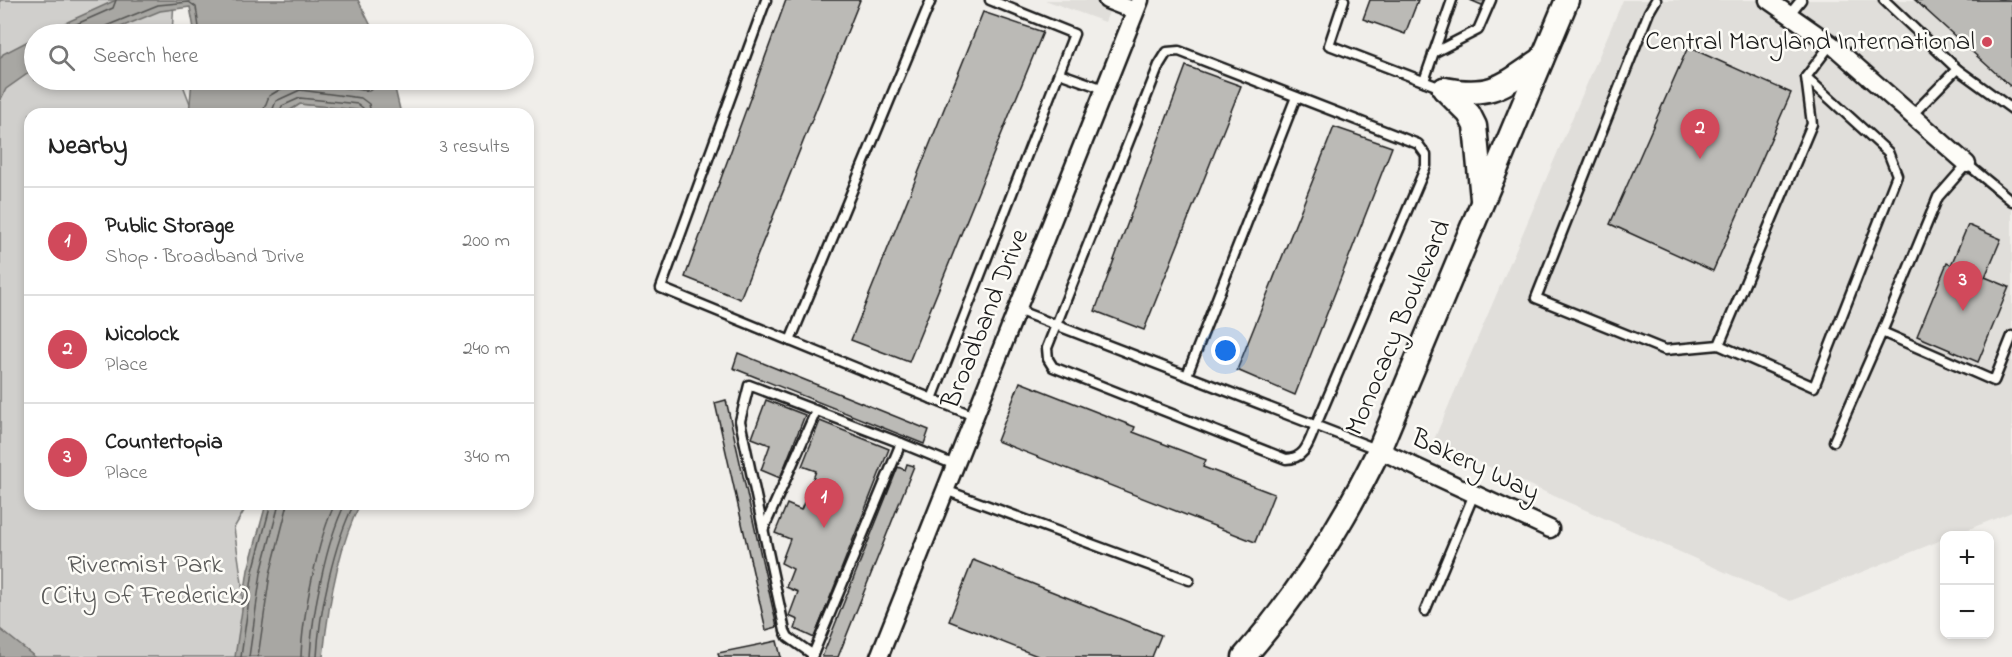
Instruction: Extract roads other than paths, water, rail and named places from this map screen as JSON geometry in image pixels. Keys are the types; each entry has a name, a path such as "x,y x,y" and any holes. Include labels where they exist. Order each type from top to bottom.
{"main road":[{"name":"Monocacy Boulevard","path":"1244,657 1272,626 1311,572 1342,521 1379,450 1567,0"},
{"path":"1434,85 1473,94 1488,92 1542,59"},
{"path":"1434,85 1469,114 1475,126 1482,203"}],"street":[{"path":"1107,0 1137,6"},
{"path":"1768,0 1831,44 1967,164"},
{"name":"Broadband Drive","path":"879,657 1137,6"},
{"name":"Bakery Way","path":"1379,450 1550,529"}],"lane":[{"path":"766,0 661,288 974,416"},
{"path":"790,341 931,0"},
{"path":"932,399 1074,34 990,0"},
{"path":"1344,0 1329,45 1434,85 1433,53 1452,0"},
{"path":"1433,53 1478,30 1491,0"},
{"path":"1656,0 1649,12 1536,298 1665,350 1719,345 1814,387 1897,175 1888,152 1806,77"},
{"path":"1789,15 1802,0"},
{"path":"1884,0 1957,69 2012,109"},
{"path":"1719,345 1812,124 1806,77 1831,44"},
{"path":"1179,51 1296,97 1418,144 1426,155 1426,166 1304,454 1295,459 1286,459 1053,367 1048,359 1047,348 1159,64 1167,52 1179,51"},
{"path":"1912,116 1957,69"},
{"path":"1059,74 1104,89"},
{"path":"1187,375 1296,97"},
{"path":"1834,441 1938,197 1967,164 2012,201"},
{"path":"1017,309 1379,450"},
{"path":"1882,332 1994,381 2012,336"},
{"path":"901,443 812,655 788,637 785,631 740,422 749,385 901,443 955,465"},
{"path":"763,528 816,411"},
{"path":"945,490 1189,580"},
{"path":"1425,611 1474,494"}],"water":[{"path":"116,0 358,0 370,24 193,24 190,7 160,11 128,24 63,24"},
{"path":"24,43 24,76 6,89 0,101 0,59 3,54"},
{"path":"191,90 395,90 400,108 338,108 300,104 294,108 190,108"},
{"path":"264,510 357,510 345,540 335,579 323,657 235,657 248,570"},
{"path":"0,629 35,657 0,657"}],"place":[{"name":"Central Maryland International","path":"1987,42"},
{"name":"Nicolock","path":"1700,159"},
{"name":"Countertopia","path":"1963,311"},
{"name":"Public Storage","path":"824,528"}],"park label":[{"name":"Rivermist Park (City Of Frederick)","path":"145,580"}]}
